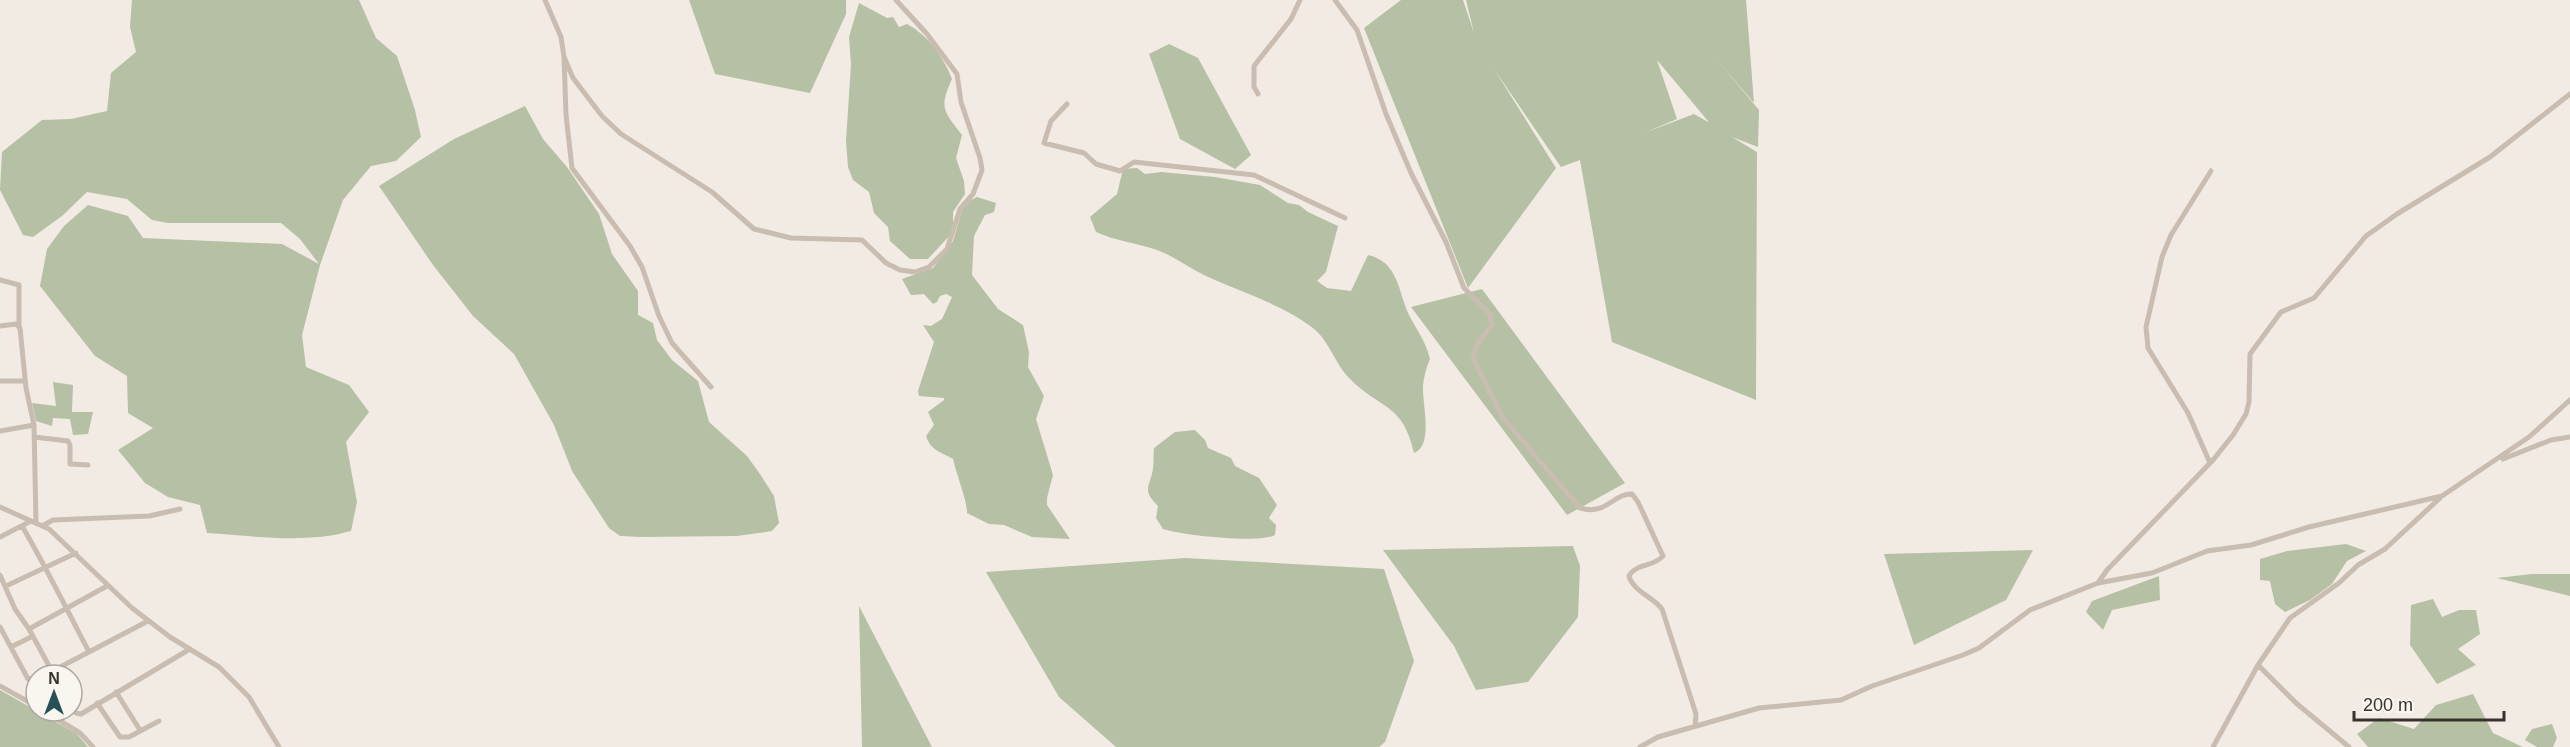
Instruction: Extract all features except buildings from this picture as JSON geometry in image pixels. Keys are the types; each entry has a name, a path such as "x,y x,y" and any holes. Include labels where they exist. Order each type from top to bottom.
{"street":[{"path":"545,0 555,20 564,57 573,78 602,116 621,134 712,192 754,229 790,238 862,240 886,263 900,270 915,272 929,267 947,249 960,209 973,194 982,170 961,102 957,74 927,34 896,0"},
{"path":"1258,94 1254,87 1254,66 1291,19 1300,0"},
{"path":"1335,0 1357,30 1386,114 1411,173 1446,242 1464,288 1490,314 1492,325 1476,344 1473,359 1503,418 1580,508 1587,510 1605,507 1626,494 1635,496 1638,502 1663,556 1658,561 1635,569 1629,576 1629,580 1636,588 1655,600 1662,609 1696,714 1695,726"},
{"path":"564,57 566,115 572,168 630,246 642,267 659,316 672,343 711,387"},
{"path":"2098,583 2107,570 2217,456 2246,414 2249,402 2250,354 2281,312 2314,298 2367,237 2397,214 2490,157 2570,94"},
{"path":"1067,104 1051,121 1044,143 1084,153 1096,164 1120,171 1134,162 1254,176 1345,218"},
{"path":"2210,463 2188,413 2148,348 2146,327 2162,257 2171,235 2211,171"},
{"path":"0,280 19,285 19,325 25,381 34,425 34,521"},
{"path":"0,326 19,325"},
{"path":"0,381 25,381"},
{"path":"2213,747 2258,664 2290,618 2339,583 2358,565 2385,549 2442,496 2529,437 2570,400"},
{"path":"0,431 34,425"},
{"path":"34,436 69,442 70,464 88,465"},
{"path":"2488,465 2524,449 2570,437"},
{"path":"1640,747 1658,737 1759,708 1841,700 1872,686 1979,648 2030,610 2098,583 2152,573 2207,551 2251,545 2309,527 2442,496"},
{"path":"0,507 44,525 147,621 219,667 249,697 279,747"},
{"path":"44,525 53,520 149,516 180,509"},
{"path":"0,537 34,521"},
{"path":"22,526 47,567 89,652"},
{"path":"6,586 76,553"},
{"path":"0,575 15,609 48,663"},
{"path":"29,629 107,586"},
{"path":"70,663 147,621"},
{"path":"0,627 24,671"},
{"path":"11,647 33,636"},
{"path":"84,712 190,649"},
{"path":"2258,664 2296,703 2349,747"},
{"path":"0,686 24,699"},
{"path":"116,692 140,730"},
{"path":"97,703 120,736 129,736 159,721"},
{"path":"64,723 80,733 93,747"}],"green space":[{"path":"132,0 359,0 376,38 397,56 415,110 421,137 396,161 371,166 343,200 320,265 302,335 306,367 349,385 369,412 346,442 357,502 351,531 298,538 207,533 200,505 168,497 145,483 118,450 153,428 128,413 127,376 95,356 40,286 47,249 64,226 88,205 128,216 143,238 282,244 319,264 300,239 281,223 168,223 152,220 127,199 87,192 62,216 33,237 23,235 0,190 2,152 42,120 71,119 107,111 111,73 136,52 130,27"},
{"path":"689,0 846,0 846,14 810,93 715,74"},
{"path":"1401,0 1463,0 1474,33 1466,0 1746,0 1754,103 1716,59 1759,110 1758,147 1732,137 1757,152 1756,400 1612,342 1580,160 1561,167 1494,69 1556,168 1468,288 1364,28","holes":["1657,60 1708,121 1694,114 1644,133 1677,119"]},
{"path":"859,3 887,18 893,17 899,27 907,24 922,34 940,55 952,79 944,103 947,114 962,135 956,158 964,181 965,194 953,212 953,232 928,259 910,259 890,241 888,227 874,213 869,192 853,180 848,167 846,141 851,64 849,37"},
{"path":"1169,44 1198,58 1251,155 1235,169 1180,139 1149,54"},
{"path":"525,106 543,139 567,167 599,214 612,254 638,291 638,315 653,323 657,340 672,360 698,381 709,422 747,456 774,496 779,523 772,531 737,536 641,537 620,536 609,528 572,471 554,425 514,354 473,316 433,265 379,186 454,139"},
{"path":"1137,168 1145,174 1161,172 1215,177 1260,185 1288,203 1299,205 1308,212 1338,226 1326,272 1317,281 1327,288 1351,291 1368,255 1386,264 1396,279 1409,315 1424,341 1430,359 1423,386 1426,423 1424,442 1420,449 1414,453 1404,425 1397,416 1350,379 1319,334 1300,319 1274,305 1206,276 1163,253 1096,232 1090,217 1117,194 1123,169"},
{"path":"977,197 996,203 994,212 985,215 974,236 972,275 998,309 1023,325 1029,352 1028,367 1044,396 1036,419 1053,475 1047,505 1070,539 1032,537 1004,525 989,524 967,513 953,459 934,448 926,436 934,425 928,412 944,398 919,396 918,391 934,342 923,325 931,326 942,319 952,297 946,294 940,296 933,304 924,294 911,295 902,279 933,268 953,241 962,210"},
{"path":"1482,289 1625,483 1567,515 1411,307"},
{"path":"53,382 73,385 72,412 93,412 88,434 73,435 70,419 53,418 52,426 36,421 32,403 56,406"},
{"path":"1195,430 1205,440 1208,448 1231,458 1235,466 1259,478 1277,505 1269,518 1276,525 1275,535 1267,538 1238,539 1163,529 1156,518 1158,506 1148,492 1153,469 1154,448 1175,432"},
{"path":"2346,544 2366,551 2347,561 2332,584 2310,600 2285,612 2275,604 2270,581 2260,580 2260,559 2287,551"},
{"path":"1573,546 1580,566 1578,617 1528,682 1476,690 1454,646 1383,550"},
{"path":"2033,550 2006,600 1914,645 1884,554"},
{"path":"1185,558 1384,569 1414,661 1385,742 1379,747 1116,747 1059,697 986,572"},
{"path":"2532,574 2570,574 2570,596 2497,578"},
{"path":"2159,576 2160,600 2112,610 2103,630 2086,612 2092,601"},
{"path":"2433,599 2442,617 2459,610 2476,610 2480,634 2458,649 2476,665 2437,684 2410,645 2411,605"},
{"path":"859,606 932,747 862,747"},
{"path":"0,690 24,704 24,723 58,723 77,734 88,747 0,747"},
{"path":"2473,694 2493,733 2523,747 2368,747 2357,734 2379,718 2414,729 2436,705"},
{"path":"2552,724 2557,738 2553,747 2537,747 2525,740 2532,729"}]}
